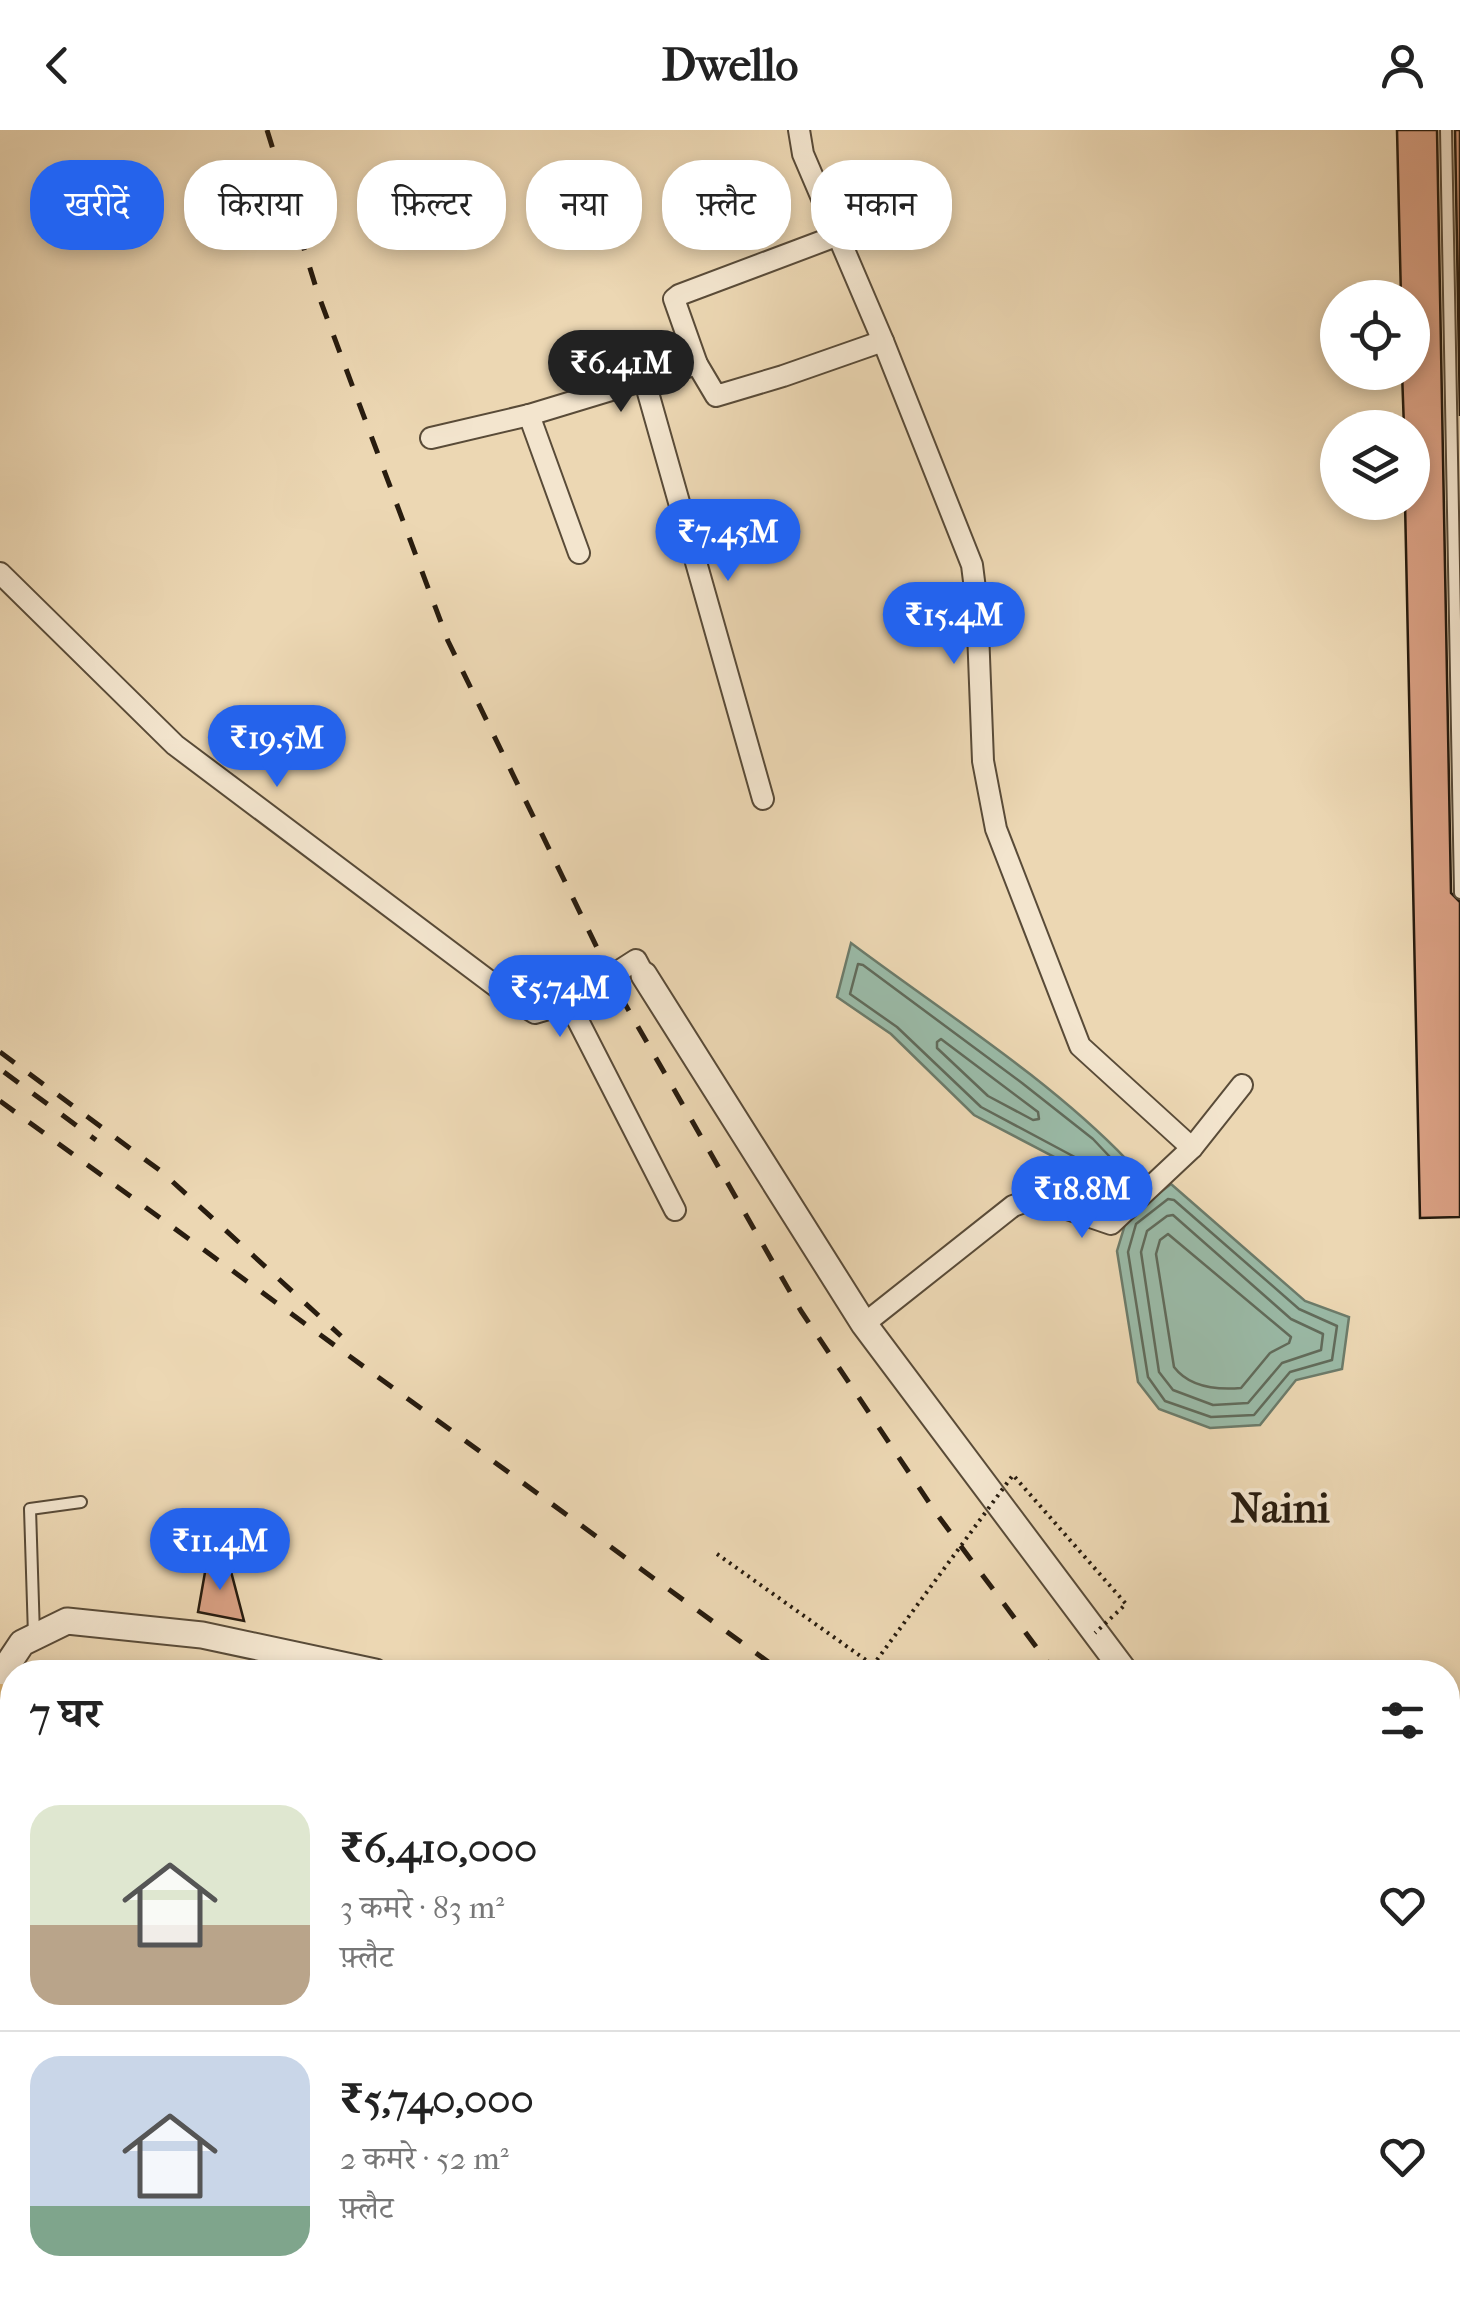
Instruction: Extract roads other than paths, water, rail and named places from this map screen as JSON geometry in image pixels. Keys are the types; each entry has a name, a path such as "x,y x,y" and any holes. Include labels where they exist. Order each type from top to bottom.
{"street":[{"path":"799,130 811,174"},
{"path":"811,245 674,299 697,364 716,396 883,340"},
{"path":"842,250 883,340 972,565 982,761 996,828 1080,1046 1192,1148"},
{"path":"431,438 529,415 697,364"},
{"path":"645,382 762,800"},
{"path":"529,415 579,553"},
{"path":"0,573 176,745 535,1013 569,1002 636,960 864,1324 1115,1660"},
{"path":"569,1002 675,1210"},
{"path":"864,1324 1013,1206 1035,1198 1111,1224 1192,1148 1242,1085"},
{"path":"14,1660 22,1643 68,1621 202,1635 306,1660"}],"lane":[{"path":"1446,130 1455,362 1460,893"},
{"path":"34,1636 30,1509 81,1502"}],"water":[{"path":"851,943 1029,1073 1127,1160 1104,1183 974,1115 891,1034 837,997"},
{"path":"1171,1184 1305,1301 1349,1317 1342,1369 1296,1380 1260,1425 1210,1428 1159,1409 1138,1382 1117,1251 1127,1218"}],"railway":[{"path":"267,130 318,294 448,641 621,997 801,1311 936,1513 1046,1660"},
{"path":"0,1052 162,1172 341,1336"},
{"path":"4,1072 96,1140"},
{"path":"0,1101 766,1660"}],"district":[{"name":"Naini","path":"1280,1507"}]}
